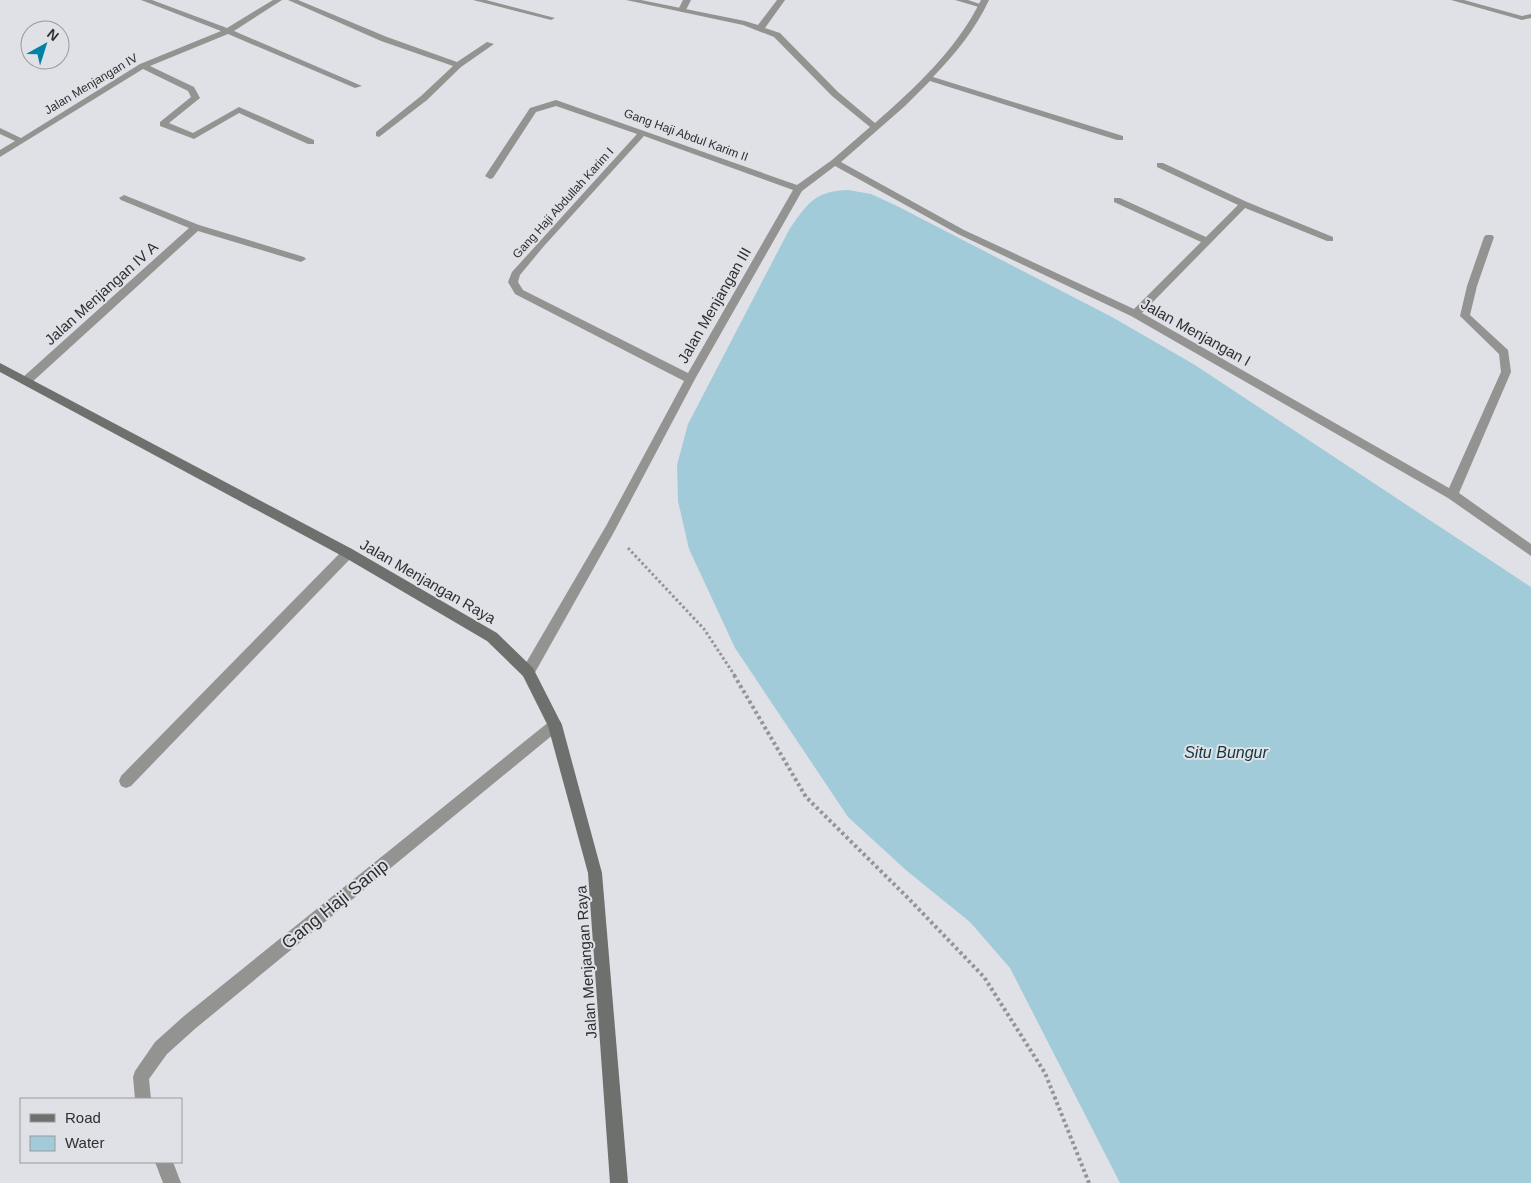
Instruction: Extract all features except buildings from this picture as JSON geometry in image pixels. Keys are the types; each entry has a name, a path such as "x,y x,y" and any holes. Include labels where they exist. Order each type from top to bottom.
{"main road":[{"name":"Jalan Menjangan Raya","path":"0,367 348,553 492,638 528,672 555,725 595,873 618,1183"}],"street":[{"path":"145,0 228,31 358,86"},
{"name":"Jalan Menjangan IV","path":"0,154 143,66 228,31 278,0"},
{"path":"292,0 384,39 458,65"},
{"path":"477,0 551,18"},
{"path":"630,0 762,28 777,35 835,94 875,127"},
{"path":"682,10 687,0"},
{"path":"762,28 782,0"},
{"path":"958,0 983,3"},
{"path":"1455,0 1522,18 1531,16"},
{"name":"Jalan Menjangan III","path":"528,672 610,529 690,379 798,189 835,162 928,78 950,55 974,22 983,3"},
{"path":"379,134 424,98 458,65 490,44"},
{"path":"143,66 191,89 196,98 163,124 194,136 239,110 311,142"},
{"path":"928,78 1120,138"},
{"name":"Gang Haji Abdul Karim II","path":"490,176 533,110 556,103 798,189"},
{"path":"0,131 21,141"},
{"name":"Gang Haji Abdullah Karim I","path":"642,133 515,274 513,282 519,292 690,379"},
{"name":"Jalan Menjangan I","path":"835,162 961,232 1135,314 1452,495 1531,551"},
{"path":"1160,164 1244,204 1330,239"},
{"path":"124,198 196,227 301,259"},
{"path":"1117,200 1206,241"},
{"path":"1135,314 1244,204"},
{"name":"Jalan Menjangan IV A","path":"26,381 196,227"},
{"path":"1452,495 1506,372 1504,353 1464,316 1489,237"},
{"path":"126,782 348,553"},
{"name":"Gang Haji Sanip","path":"143,1098 141,1077 161,1048 555,725"},
{"path":"164,1163 172,1183"}],"path":[{"path":"610,529 704,628 747,694 806,797 908,898 984,977 1045,1073 1089,1183"}],"water":[{"name":"Situ Bungur","path":"848,190 871,194 895,205 1112,317 1195,365 1531,587 1531,1183 1120,1183 1010,968 970,922 907,871 848,817 735,648 689,549 678,501 677,465 688,424 789,230 807,206 819,196"}]}
